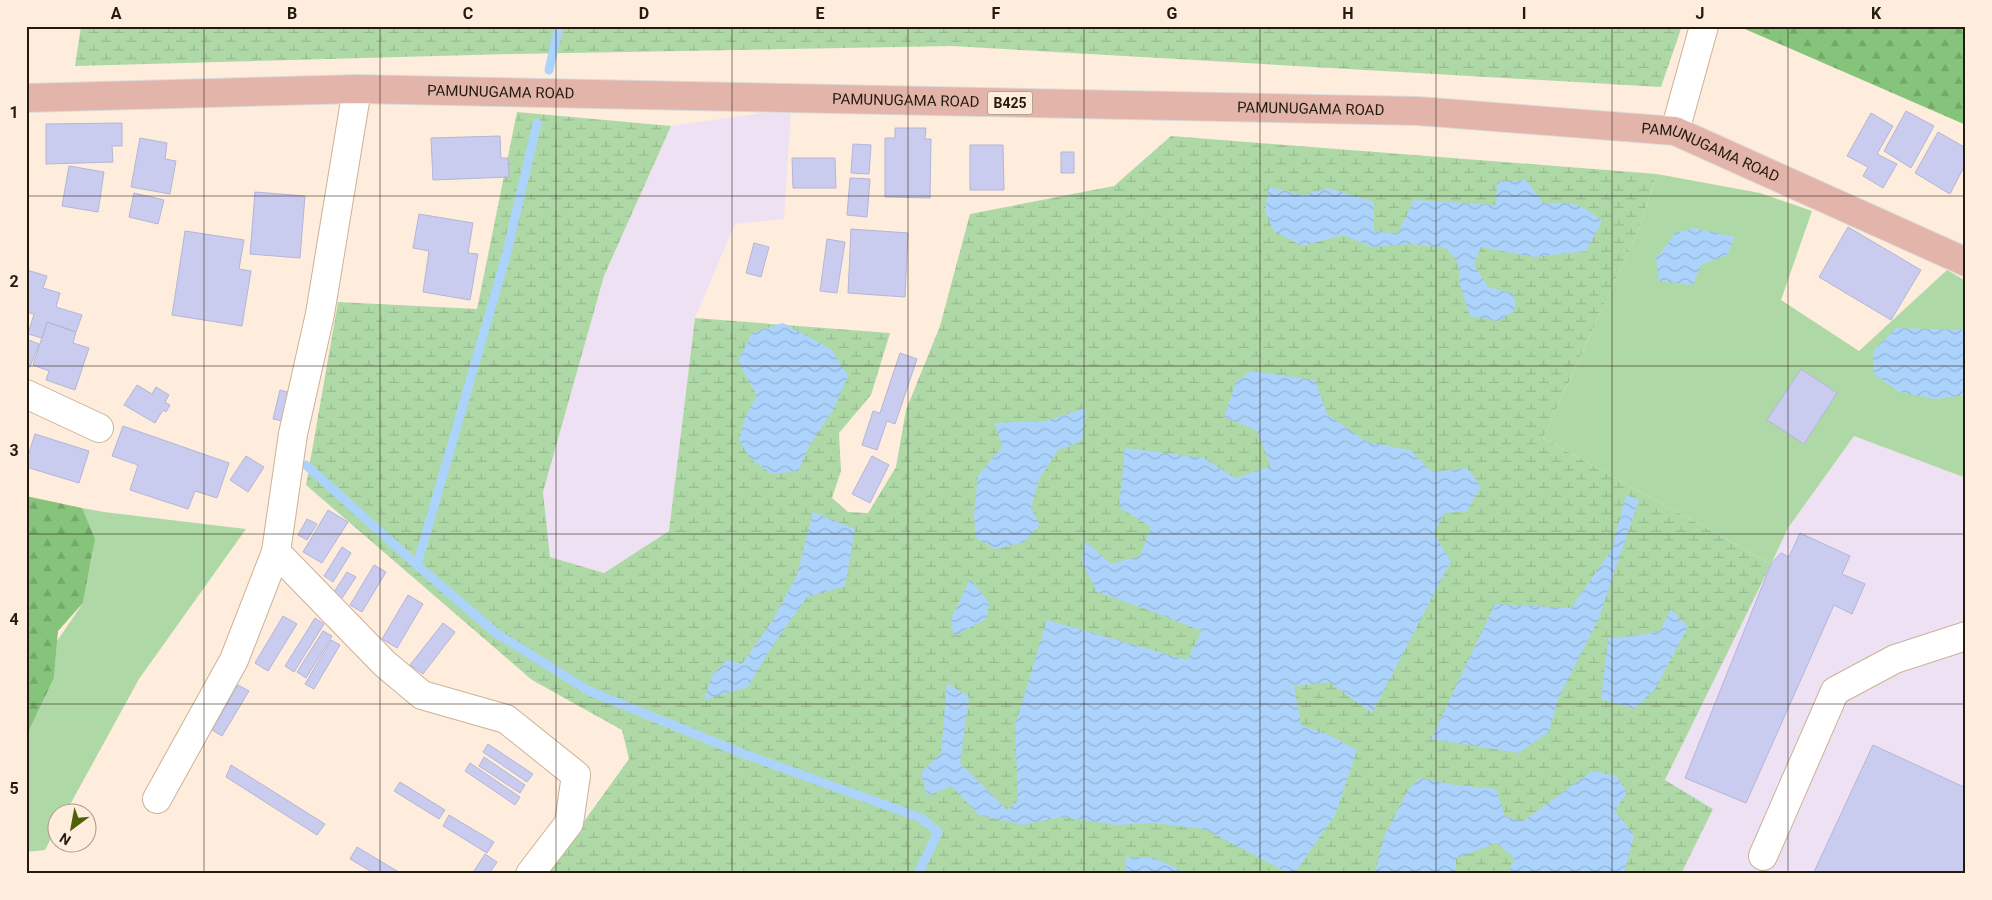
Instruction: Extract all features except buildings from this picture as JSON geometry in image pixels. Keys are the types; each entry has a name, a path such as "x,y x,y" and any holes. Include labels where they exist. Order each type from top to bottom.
{"main road":[{"name":"PAMUNUGAMA ROAD","path":"26,98 357,89 1418,111 1675,131 1966,262"}],"street":[{"path":"1675,131 1704,26"},
{"path":"157,799 234,660 276,552 293,434 320,314 357,89"},
{"path":"26,394 99,428"},
{"path":"276,552 385,664 422,695 506,719 576,775 569,823 530,874"},
{"path":"1763,856 1834,691 1895,659 1966,636"}],"shaded area":[{"path":"791,109 784,219 735,224 695,318 669,531 604,573 550,557 543,492 604,276 671,126"},
{"path":"1854,436 1966,478 1966,874 1681,874 1713,809 1665,781 1788,528"}],"green space":[{"path":"81,26 1682,26 1661,87 951,46 513,54 75,66"},
{"path":"1738,26 1966,26 1966,125"},
{"path":"517,112 671,126 604,276 543,492 550,557 604,573 669,531 695,318 890,333 871,395 839,433 841,471 832,498 848,512 868,513 896,467 906,410 940,326 970,214 1114,186 1171,136 1657,174 1638,231 1543,438 1771,564 1665,780 1713,809 1681,874 546,874 629,759 622,730 532,680 306,485 338,302 477,309"},
{"path":"1657,174 1760,193 1812,211 1781,300 1859,351 1947,270 1966,281 1966,478 1854,436 1788,528 1771,564 1543,438 1638,231"},
{"path":"26,496 82,508 95,539 83,603 58,631 54,678 26,737"},
{"path":"82,508 246,529 139,679 71,802 48,802 48,844 45,850 26,852 26,737 54,678 57,641 83,603 93,550"}],"water":[{"path":"1526,180 1544,204 1569,203 1587,210 1602,221 1586,251 1534,257 1481,247 1474,264 1488,287 1514,294 1515,310 1499,321 1470,316 1460,285 1458,262 1446,248 1412,244 1372,247 1343,235 1302,246 1274,231 1265,211 1269,187 1303,195 1328,188 1374,202 1374,232 1398,233 1414,200 1496,205 1497,182"},
{"path":"1694,228 1735,237 1727,255 1701,265 1693,285 1659,281 1656,259 1675,233"},
{"path":"783,323 831,349 848,376 833,410 809,446 798,471 772,474 752,460 739,441 745,417 757,396 738,361 752,333"},
{"path":"1896,328 1966,330 1966,395 1935,399 1899,392 1873,373 1873,351"},
{"path":"1251,371 1315,380 1327,414 1367,442 1410,450 1432,472 1467,468 1481,487 1467,511 1444,513 1434,534 1451,561 1372,713 1329,682 1294,686 1301,725 1329,735 1357,750 1335,815 1294,874 1290,874 1204,829 1154,823 1117,825 1061,817 1023,825 979,815 951,786 927,796 921,773 941,753 947,683 969,697 960,763 1007,810 1018,801 1015,726 1047,620 1187,660 1202,631 1097,592 1082,562 1085,541 1111,564 1140,556 1151,527 1119,507 1125,448 1204,458 1235,478 1271,466 1256,430 1224,417 1236,382"},
{"path":"1086,408 1082,441 1058,450 1039,479 1031,508 1040,525 1024,542 996,549 976,538 974,515 978,476 1002,447 995,423 1046,421"},
{"path":"1626,495 1639,500 1599,618 1558,699 1549,732 1519,753 1431,739 1495,604 1571,608 1612,549"},
{"path":"813,512 855,529 845,586 807,597 773,645 748,687 704,700 712,675 727,660 742,664 772,621 797,575"},
{"path":"970,579 989,603 986,619 954,636 951,619"},
{"path":"1671,609 1688,627 1655,689 1634,709 1601,699 1608,638 1635,636 1660,631"},
{"path":"1592,771 1616,776 1627,792 1615,811 1634,835 1624,874 1507,874 1515,859 1497,843 1456,858 1456,874 1375,874 1383,839 1407,792 1419,778 1455,785 1496,789 1505,816 1522,822"},
{"path":"1126,857 1154,858 1189,874 1126,874"}],"waterway":[{"path":"549,70 559,26"},
{"path":"417,565 506,256 537,123"},
{"path":"306,465 496,633 589,691 744,754 921,818 938,832 918,874"}]}
